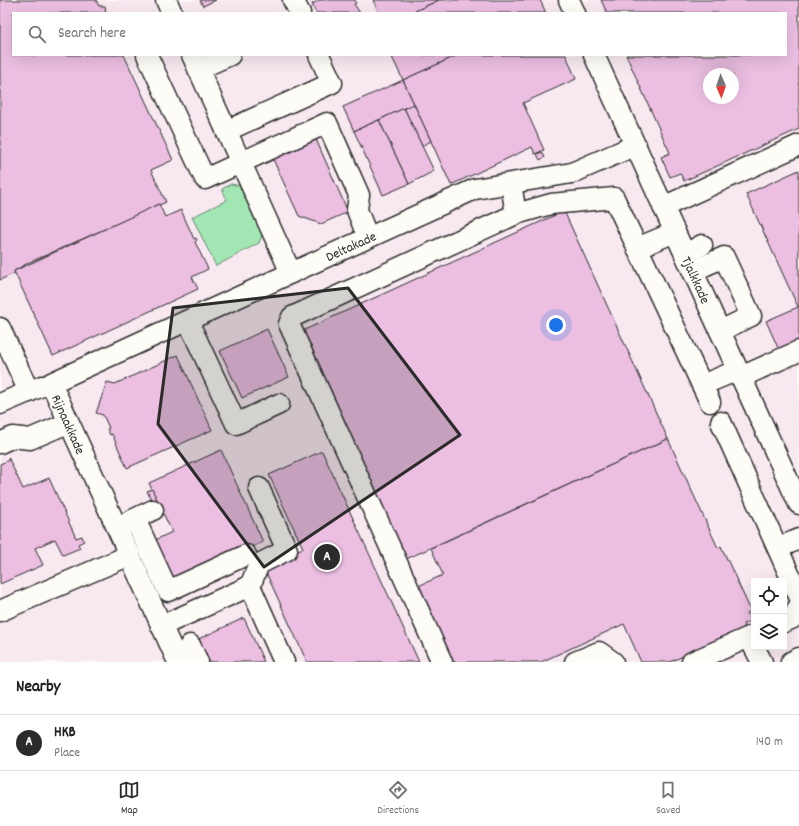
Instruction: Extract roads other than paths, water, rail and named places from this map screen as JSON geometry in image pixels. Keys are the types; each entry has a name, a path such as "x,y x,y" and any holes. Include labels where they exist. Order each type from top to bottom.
{"street":[{"path":"166,0 172,12"},
{"path":"293,0 299,12"},
{"path":"569,0 575,12"},
{"path":"147,56 205,179 327,123 359,195 357,210 368,238"},
{"path":"225,56 195,62 291,273"},
{"path":"226,131 332,83 319,56"},
{"name":"Tjalkkade","path":"594,56 675,232 694,257 720,331 799,504"},
{"name":"Deltakade","path":"291,273 475,189 572,173 636,145"},
{"path":"664,207 799,145"},
{"path":"511,184 516,214"},
{"path":"442,662 289,324 292,317 516,214 551,204 614,198 706,394 740,373 799,351"},
{"path":"637,248 675,232"},
{"path":"694,257 724,257 750,316 720,331"},
{"name":"Rijnaakkade","path":"178,662 68,423 51,382 291,273"},
{"path":"188,321 236,424 279,404"},
{"path":"0,328 29,392"},
{"path":"0,404 51,382"},
{"path":"722,422 799,596"},
{"path":"0,443 14,437 30,439 68,423"},
{"path":"161,626 250,586 259,564 287,550 259,488"},
{"path":"117,527 153,510"},
{"path":"135,519 168,591 246,555"},
{"path":"778,548 799,539"},
{"path":"0,611 130,555"},
{"path":"250,586 284,662"},
{"path":"787,621 793,618 799,606"},
{"path":"692,662 751,642"},
{"path":"757,650 762,662"},
{"path":"576,662 600,652 613,662"},
{"path":"791,662 799,658"}],"place":[{"name":"HKB","path":"327,557"}]}
